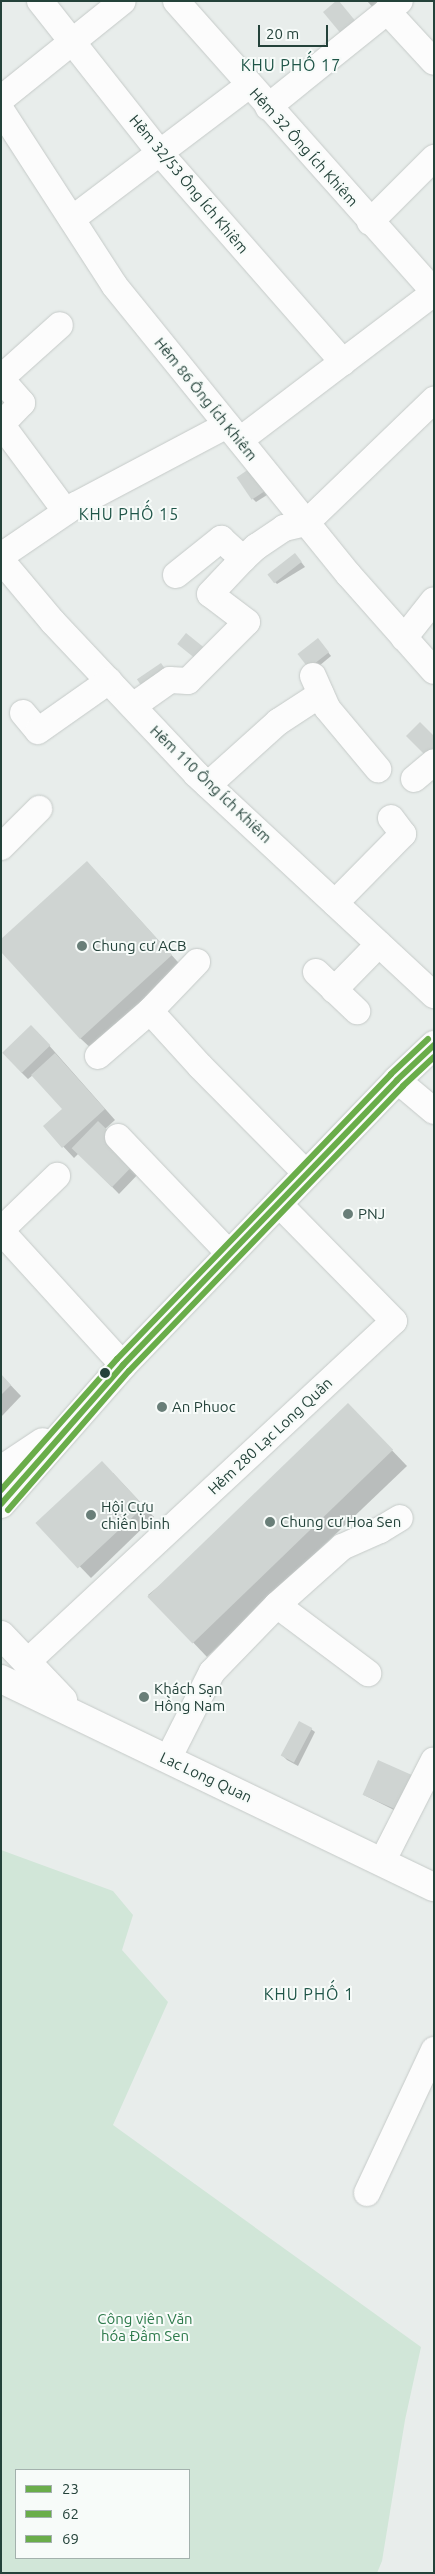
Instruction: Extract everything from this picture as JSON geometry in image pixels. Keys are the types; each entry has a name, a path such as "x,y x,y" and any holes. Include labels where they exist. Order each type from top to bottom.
{"main road":[{"path":"1,1527 5,1489 71,1424 123,1365 397,1080 434,1045"},
{"name":"Lac Long Quan","path":"3,1634 26,1663 76,1713 434,1887"},
{"path":"1,1679 76,1713"}],"street":[{"name":"Hẻm 32/53 Ông Ích Khiêm","path":"40,1 160,152 342,362"},
{"path":"1,99 123,1"},
{"name":"Hẻm 32 Ông Ích Khiêm","path":"176,1 249,86 434,293"},
{"path":"268,107 393,6 434,62"},
{"path":"72,219 249,86"},
{"name":"Hẻm 86 Ông Ích Khiêm","path":"1,110 114,285 306,522 434,671"},
{"path":"370,222 434,158"},
{"path":"1,558 66,512 233,433 342,362 434,293"},
{"path":"60,325 1,379 22,404 2,424 66,512"},
{"path":"133,706 170,680 188,681 247,622 210,594 243,559 256,547 284,528 306,522 434,400"},
{"path":"176,575 221,539 243,559"},
{"name":"Hẻm 110 Ông Ích Khiêm","path":"1,558 53,622 208,784 434,995"},
{"path":"404,638 434,600"},
{"path":"23,713 38,730 109,681"},
{"path":"208,784 317,685 327,708 378,769"},
{"path":"414,779 434,762"},
{"path":"1,846 39,809"},
{"path":"334,903 403,834 392,818"},
{"path":"334,990 379,944"},
{"path":"98,1056 150,1011 197,962"},
{"path":"316,972 357,1011"},
{"path":"150,1011 200,1066 307,1174"},
{"path":"397,1080 434,1111"},
{"path":"118,1137 230,1254"},
{"path":"57,1176 1,1231 123,1365"},
{"name":"Hẻm 280 Lạc Long Quân","path":"26,1663 394,1321 279,1204"},
{"path":"168,1759 212,1672 277,1605 342,1547 380,1530 400,1518"},
{"path":"277,1605 368,1674"},
{"path":"382,1862 434,1760"},
{"path":"367,2193 434,2050"}],"green space":[{"name":"Công viên Văn hóa Đầm Sen","path":"1,1850 113,1891 133,1915 122,1950 168,2002 113,2125 421,2347 405,2420 382,2561 377,2573 1,2573"}],"building":[{"path":"336,1 339,1 362,29 347,41 323,12"},
{"path":"249,469 264,491 252,500 237,477"},
{"path":"295,553 302,562 274,583 267,575"},
{"path":"186,633 208,651 199,662 177,644"},
{"path":"318,638 329,652 309,668 298,654"},
{"path":"161,663 169,675 145,691 137,679"},
{"path":"420,722 434,736 434,758 431,761 406,736"},
{"name":"Chung cư ACB","path":"87,861 172,955 80,1039 1,952 1,939"},
{"path":"31,1025 50,1045 22,1073 2,1053"},
{"path":"55,1053 105,1109 62,1148 43,1126 62,1109 31,1075"},
{"path":"98,1121 138,1160 112,1187 72,1148"},
{"path":"1,1374 11,1385 1,1395"},
{"name":"Chung cư Hoa Sen","path":"348,1403 393,1450 192,1644 147,1597"},
{"name":"Hội Cựu chiến binh","path":"102,1461 144,1506 78,1568 35,1523"},
{"path":"299,1721 312,1728 294,1762 281,1755"},
{"path":"378,1760 416,1777 401,1812 363,1795"}],"transit line":[{"name":"69","path":"1,1490 117,1359 391,1074 428,1039"},
{"name":"23","path":"1,1504 123,1365 397,1080 434,1045"},
{"name":"62","path":"8,1510 129,1371 403,1086 434,1057"}],"place":[{"name":"Chung cư ACB","path":"82,946"},
{"name":"PNJ","path":"348,1214"},
{"name":"An Phuoc","path":"162,1407"},
{"name":"Hội Cựu chiến binh","path":"91,1515"},
{"name":"Chung cư Hoa Sen","path":"270,1522"},
{"name":"Khách Sạn Hồng Nam","path":"144,1697"}],"district":[{"name":"KHU PHỐ 17","path":"291,65"},
{"name":"KHU PHỐ 15","path":"129,514"},
{"name":"KHU PHỐ 1","path":"309,1994"}]}
